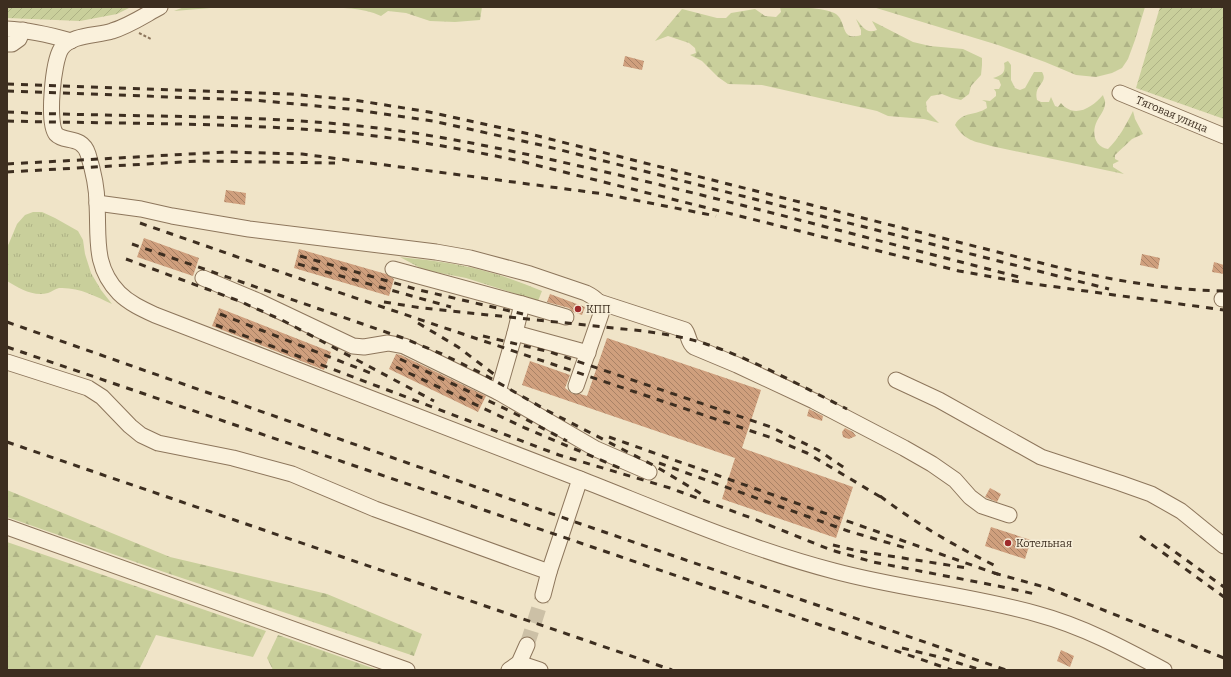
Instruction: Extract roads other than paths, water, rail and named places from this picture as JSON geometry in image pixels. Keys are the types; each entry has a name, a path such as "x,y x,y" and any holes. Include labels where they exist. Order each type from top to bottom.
{"street":[{"path":"160,7 112,31 71,41 62,48 56,58 53,73 51,103 54,130 57,136 80,143 88,152 97,204 97,237 103,267 115,288 124,298 136,306 176,324 750,546 836,572 998,604 1054,619 1083,630 1131,652 1164,670"},
{"path":"7,29 50,35 71,41"},
{"path":"7,44 12,44 19,39 22,30"},
{"name":"Тяговая улица","path":"1120,93 1224,136"},
{"path":"97,204 141,209 172,216 234,226 436,252 470,258 530,274 586,293 599,302 685,330 688,333 691,344 694,347 737,365 814,401 911,452 955,480 970,497 982,506 1009,515"},
{"path":"393,269 566,317"},
{"path":"204,278 258,301 353,346 364,347 388,342 404,346 498,392 596,449 649,472"},
{"path":"576,386 601,314 599,302"},
{"path":"498,392 522,304"},
{"path":"515,333 588,353"},
{"path":"7,362 88,388 102,396 130,426 141,435 158,444 240,460 292,474 375,509 549,572"},
{"path":"896,380 939,400 1041,457 1151,494 1181,511 1224,546"},
{"path":"543,595 549,572 580,479"},
{"path":"7,526 407,670"},
{"path":"527,645 514,667 540,670"}],"tunnel":[{"path":"527,645 543,595"}],"railway":[{"path":"7,84 290,94 354,100 429,112 534,135 1065,269 1144,284 1184,289 1224,291"},
{"path":"7,91 253,100 349,109 433,121 545,146 1109,289"},
{"path":"7,112 291,120 414,133 526,154 662,185 1023,278"},
{"path":"7,121 178,124 307,129 414,141 520,161 959,271 1020,282 1224,310"},
{"path":"7,164 227,152 302,154 604,194 716,216"},
{"path":"7,172 199,161 335,163"},
{"path":"140,223 338,292 772,438 807,453 884,499"},
{"path":"132,244 403,338 442,354 483,374 548,411 655,466 705,496"},
{"path":"300,256 419,290 523,314"},
{"path":"126,259 239,301 282,320 434,401"},
{"path":"298,264 451,307"},
{"path":"384,302 422,308 643,331 683,338 724,350 778,374 847,409"},
{"path":"220,314 373,374"},
{"path":"7,322 581,524 1006,670"},
{"path":"418,323 458,347 499,378"},
{"path":"216,325 559,455 670,488 754,519 831,550 873,562 1035,594"},
{"path":"483,336 550,352 771,427 818,450 849,471"},
{"path":"7,347 952,670"},
{"path":"400,359 510,411 567,441"},
{"path":"396,367 525,428 622,469"},
{"path":"609,437 1000,575"},
{"path":"7,442 672,670"},
{"path":"659,463 848,531 906,548"},
{"path":"880,496 937,534 998,567"},
{"path":"1140,536 1224,597"},
{"path":"1164,544 1224,587"},
{"path":"833,545 858,551 967,568"},
{"path":"994,573 1048,588 1224,658"},
{"path":"902,648 939,657 981,670"}],"place":[{"name":"КПП","path":"578,309"},
{"name":"Котельная","path":"1008,543"}]}
